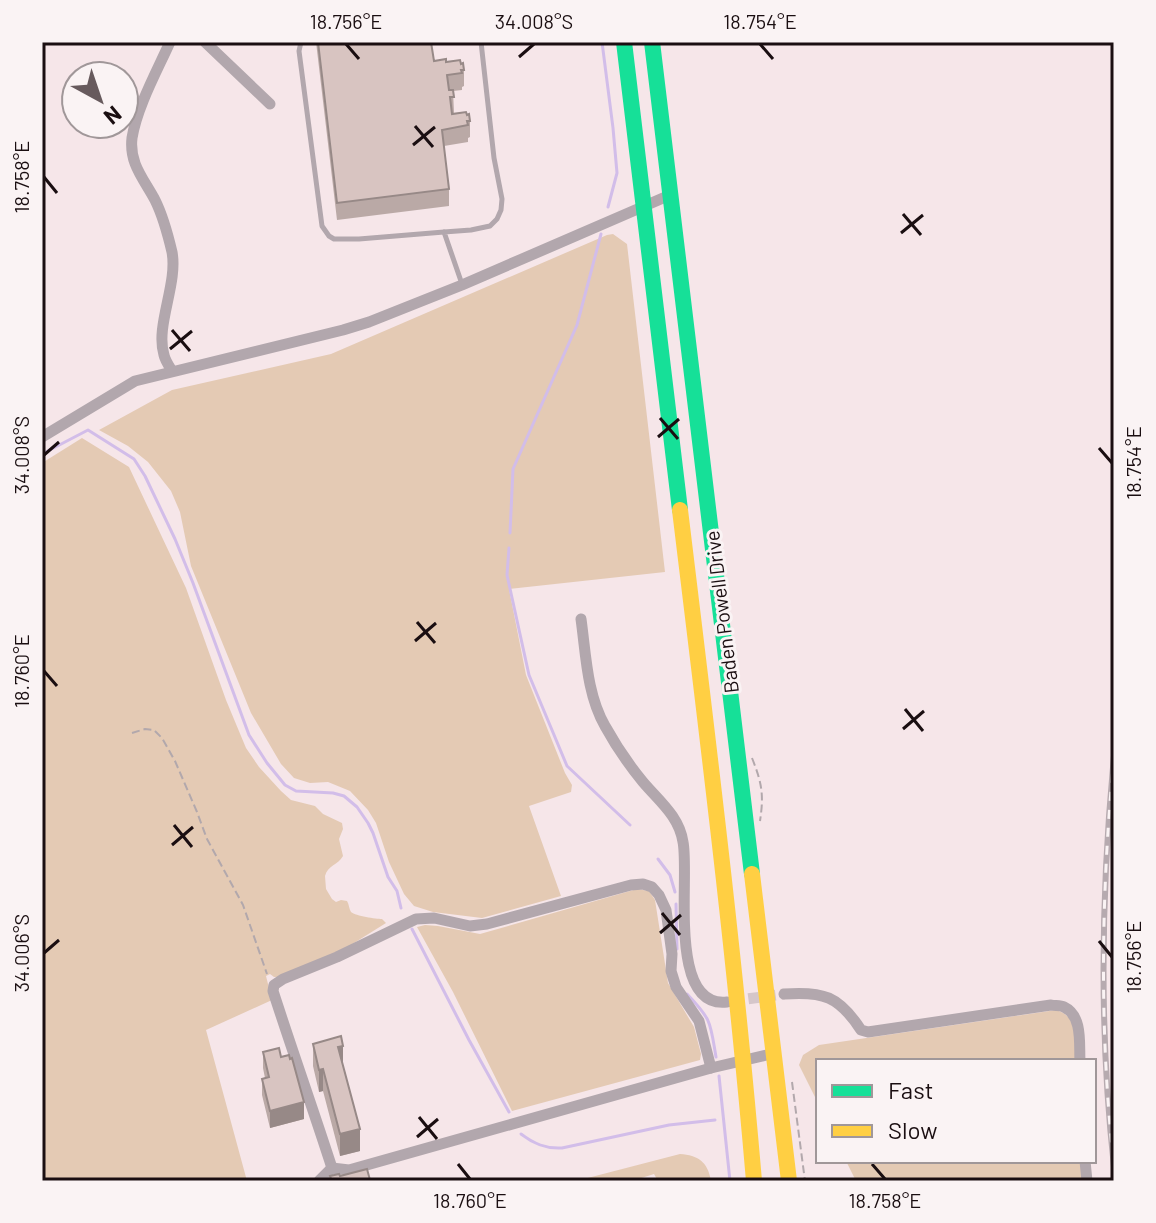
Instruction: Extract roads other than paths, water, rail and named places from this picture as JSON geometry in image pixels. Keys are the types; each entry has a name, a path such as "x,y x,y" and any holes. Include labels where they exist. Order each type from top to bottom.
{"main road":[{"name":"Baden Powell Drive","path":"624,42 720,831 754,1181"},
{"name":"Baden Powell Drive","path":"652,42 789,1181"}],"street":[{"path":"170,42 139,114 132,138 132,154 136,169 154,199 165,226 172,255 174,274 163,330 163,353 172,371"},
{"path":"205,42 270,104"},
{"path":"42,437 135,381 369,322 670,195"},
{"path":"581,619 588,671 603,724 642,780 680,826 684,844 686,951 692,978 704,996 717,1003 727,1002"},
{"path":"332,1168 273,991 274,985 416,919 434,918 470,926 487,924 631,885 652,887 666,910 671,971 676,987 699,1021 711,1068"},
{"path":"659,895 672,896 685,905"},
{"path":"784,994 816,993 837,1002 861,1030 868,1032 1051,1005 1064,1007 1076,1018 1080,1059"},
{"path":"332,1168 349,1170 711,1068 775,1053"},
{"path":"319,1181 332,1168"}],"lane":[{"path":"301,42 299,51 322,226 334,239 471,230 490,226 497,219 502,199 494,158 481,42"},
{"path":"444,232 462,285"}],"waterway":[{"path":"602,42 617,173 608,207"},
{"path":"510,533 513,469 577,325 601,234"},
{"path":"42,454 88,430 134,459 175,539 249,735 285,785 296,791 344,796 357,807 373,833 401,908"},
{"path":"509,548 507,575 529,675 567,766 630,825"},
{"path":"658,859 670,875 675,892"},
{"path":"676,904 677,949"},
{"path":"412,929 509,1112"},
{"path":"687,994 709,1022 716,1057"},
{"path":"719,1076 730,1181"},
{"path":"521,1134 540,1145 562,1148 669,1125 715,1120"}],"tunnel":[{"path":"732,1001 784,994"}],"railway":[{"path":"1114,756 1104,910 1106,1065 1114,1167"}]}
